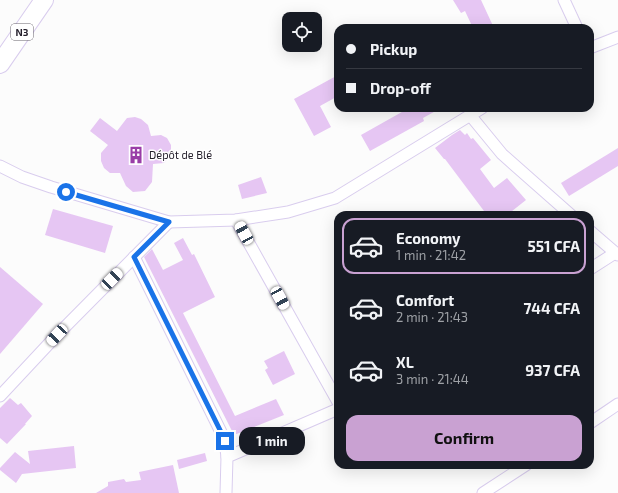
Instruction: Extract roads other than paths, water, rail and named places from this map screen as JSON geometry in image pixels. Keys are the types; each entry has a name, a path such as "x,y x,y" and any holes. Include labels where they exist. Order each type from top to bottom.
{"highway":[{"name":"N3","path":"0,64 44,0"}],"street":[{"path":"564,0 575,24"},
{"path":"594,46 618,37"},
{"path":"0,166 22,177 51,187 169,222 236,220 288,212 335,198 475,112"},
{"path":"470,115 502,154 566,211"},
{"path":"236,220 334,395"},
{"path":"0,396 57,335 169,222"},
{"path":"594,235 616,254 594,267"},
{"path":"134,257 225,441 227,457 226,493"},
{"path":"594,420 618,404"},
{"path":"227,457 334,411"},
{"path":"483,493 520,469"}],"place":[{"name":"Dépôt de Blé","path":"136,155"}]}
